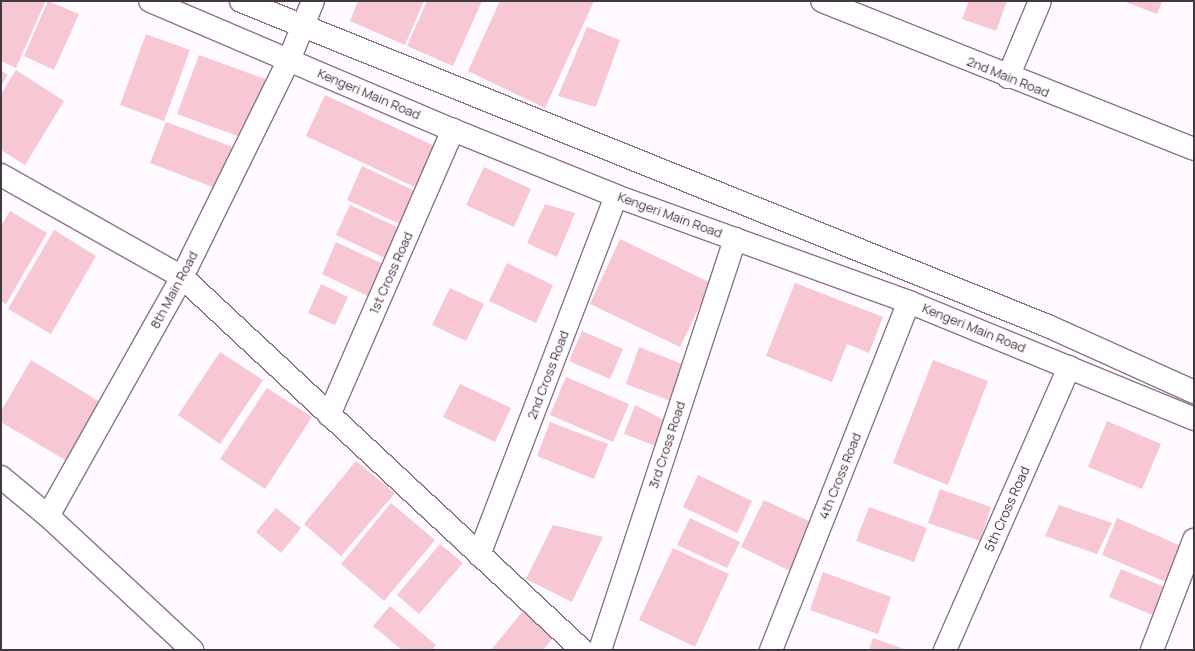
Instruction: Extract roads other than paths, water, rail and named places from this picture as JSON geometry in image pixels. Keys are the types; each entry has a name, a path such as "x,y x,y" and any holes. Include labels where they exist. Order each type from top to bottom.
{"street":[{"name":"Kengeri Main Road","path":"150,1 453,130 616,196 909,302 1194,419"},
{"path":"241,1 1048,326 1194,392"},
{"path":"289,60 313,1"},
{"name":"2nd Main Road","path":"822,1 1008,77 1194,149"},
{"path":"1008,77 1040,1"},
{"name":"8th Main Road","path":"48,516 182,277 289,60"},
{"name":"1st Cross Road","path":"329,415 453,130"},
{"path":"1,175 182,277 582,650"},
{"name":"2nd Cross Road","path":"480,554 616,196"},
{"name":"3rd Cross Road","path":"600,650 734,239"},
{"name":"4th Cross Road","path":"771,650 909,302"},
{"name":"5th Cross Road","path":"945,650 1069,368"},
{"path":"1,477 48,516 192,650"},
{"path":"1152,650 1194,540"}]}
